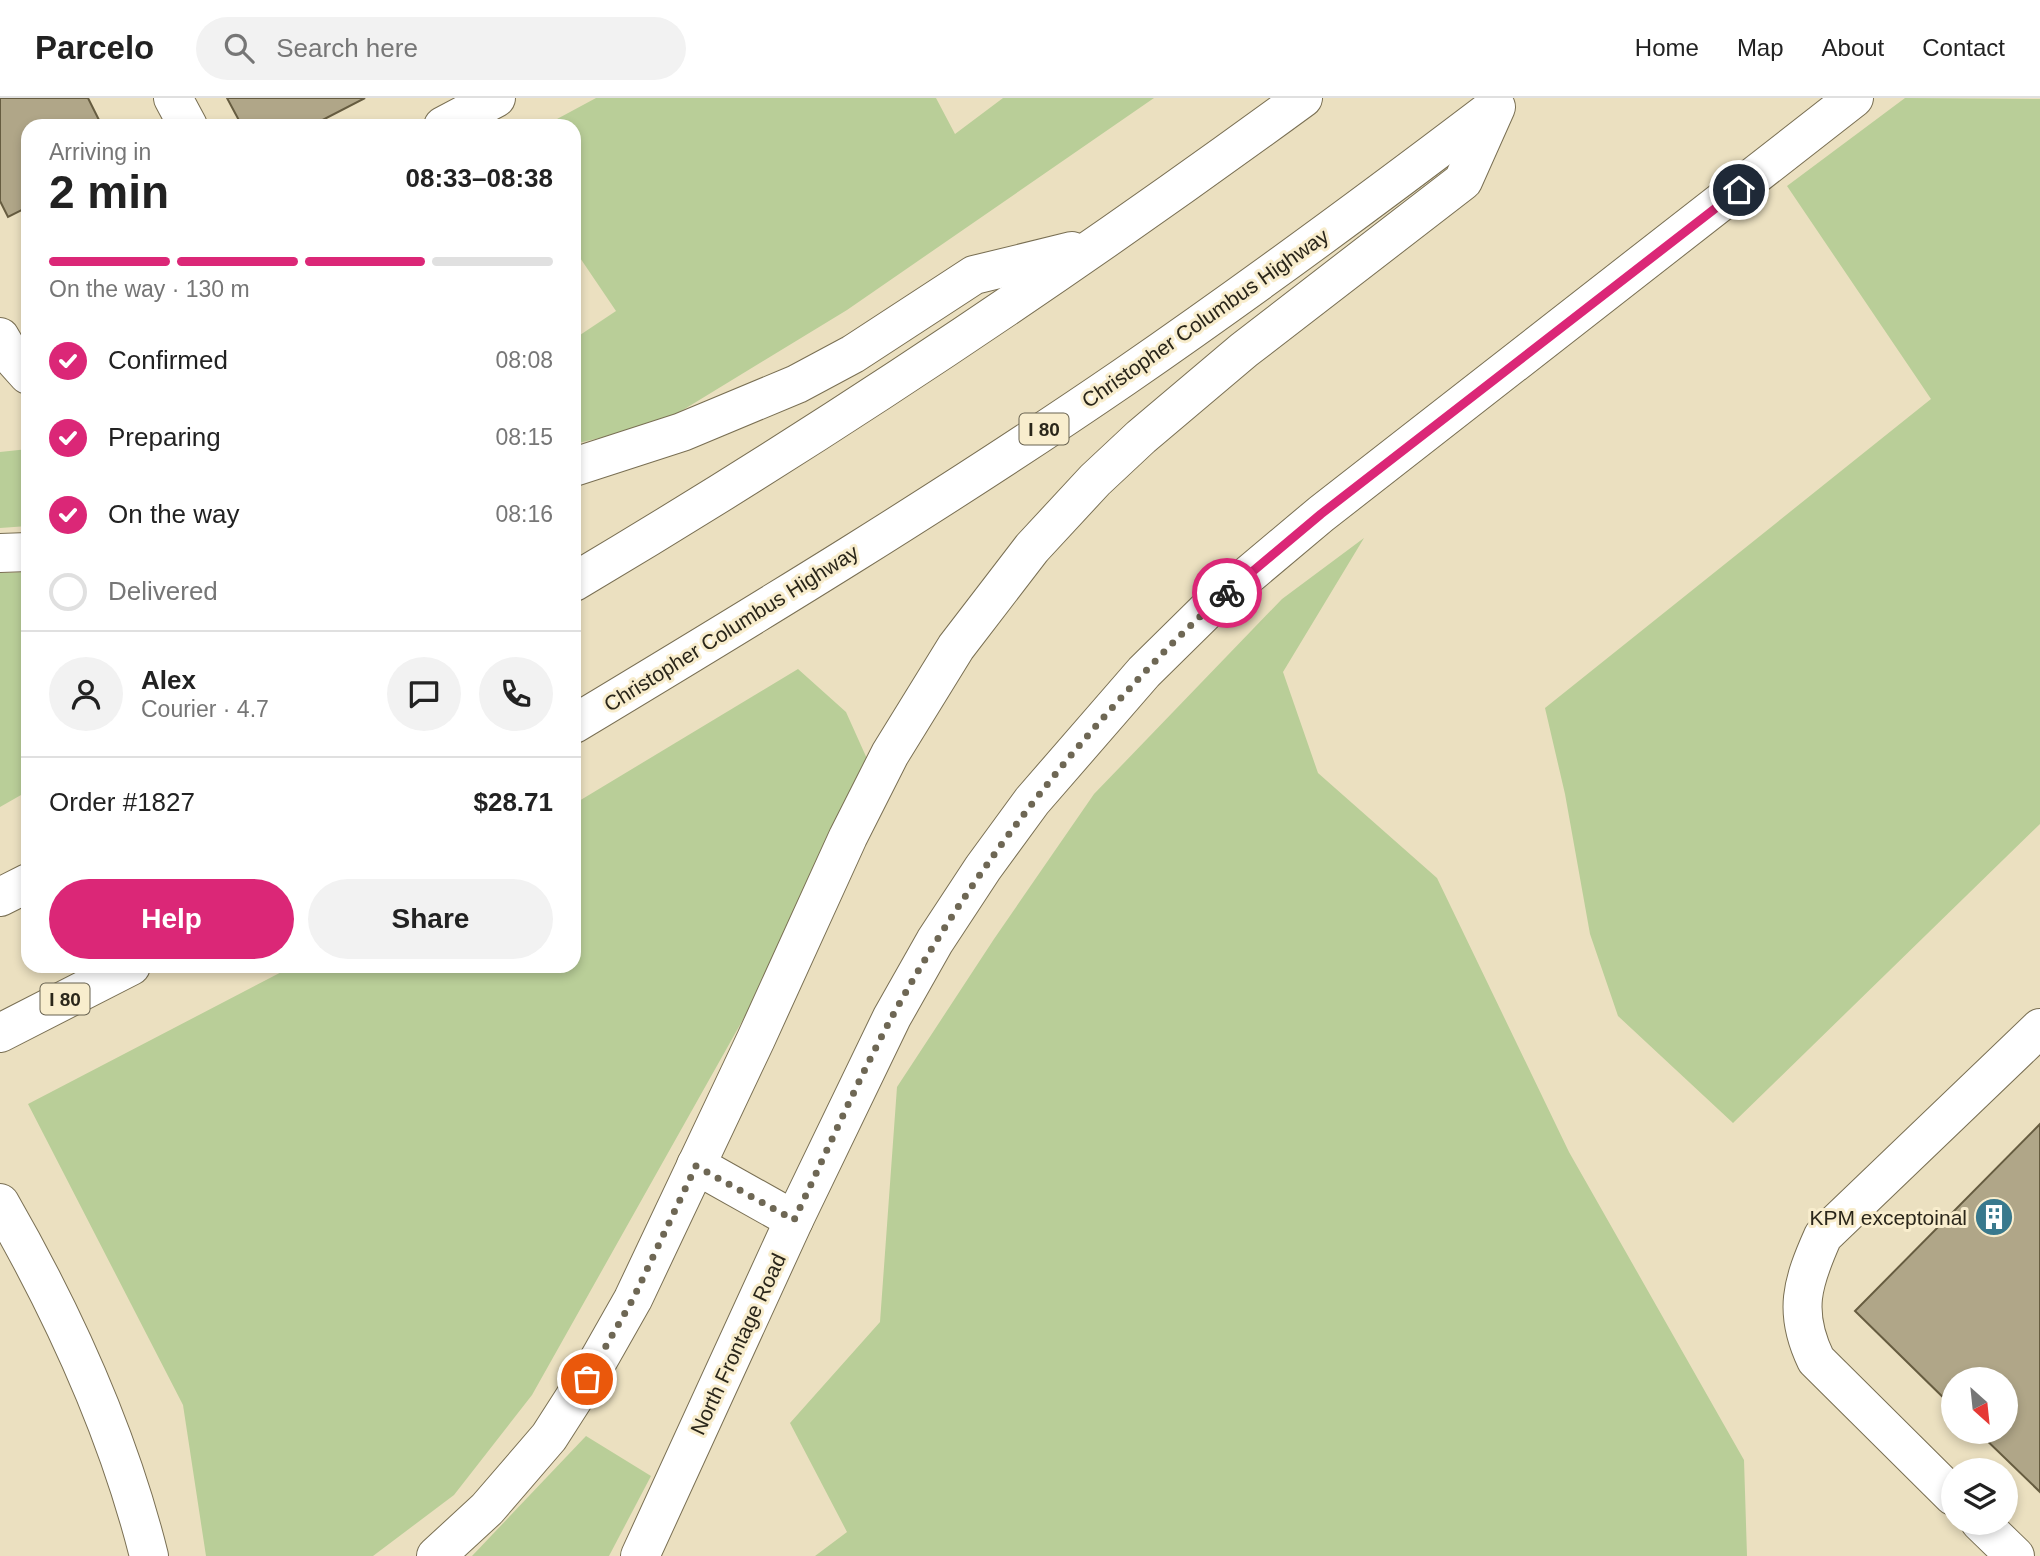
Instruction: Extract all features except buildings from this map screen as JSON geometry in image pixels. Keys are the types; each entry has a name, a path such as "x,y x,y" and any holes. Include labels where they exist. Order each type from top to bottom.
{"main road":[{"path":"173,98 184,119"},
{"path":"456,119 496,98"},
{"path":"581,578 789,449 1094,246 1303,98"},
{"name":"North Frontage Road","path":"640,1556 794,1220 892,1017 935,941 983,868 1032,802 1144,672 1209,608 1321,514 1854,98"},
{"path":"436,1556 486,1509 549,1437 599,1359 633,1299 757,1039 848,837 890,754 956,647 1032,548 1095,480 1141,437 1244,350 1463,181 1501,102"},
{"name":"Christopher Columbus Highway","path":"581,720 767,608 1123,378 1330,232 1501,102"},
{"path":"581,465 682,432 797,384 853,354 974,275 1094,246"},
{"path":"0,338 21,367"},
{"path":"0,553 21,552"},
{"path":"0,897 21,886"},
{"name":"I 80","path":"0,1033 117,973"},
{"path":"1941,1484 1816,1360 1806,1339 1802,1321 1805,1282 1822,1236 2040,1028"},
{"path":"696,1166 794,1220"},
{"path":"0,1203 38,1270 78,1355 131,1491 149,1556"},
{"path":"1993,1535 2015,1556"}],"green space":[{"path":"596,98 936,98 955,134 1003,98 1154,98 847,310 660,424 581,442 581,334 616,311 581,259 581,119 557,119"},
{"path":"1905,98 2040,99 2040,824 1733,1123 1618,1016 1590,934 1565,794 1545,708 1931,399 1787,186"},
{"path":"21,450 21,526 0,528 0,452"},
{"path":"1364,538 1283,672 1318,773 1437,878 1569,1152 1744,1460 1747,1556 815,1556 847,1532 790,1423 880,1322 897,1087 1094,794 1282,599"},
{"path":"21,572 21,795 0,807 0,573"},
{"path":"798,669 846,712 877,781 532,1395 454,1495 373,1556 206,1556 183,1405 28,1104 280,973 581,973 581,800"},
{"path":"586,1436 651,1476 609,1556 472,1556"}],"way so far":[{"path":"587,1379 633,1299 696,1166 794,1220 892,1017 935,941 983,868 1032,802 1144,672 1227,593"}],"place":[{"name":"KPM exceptoinal","path":"1994,1217"}],"route":[{"path":"1227,593 1321,514 1739,190"}]}
